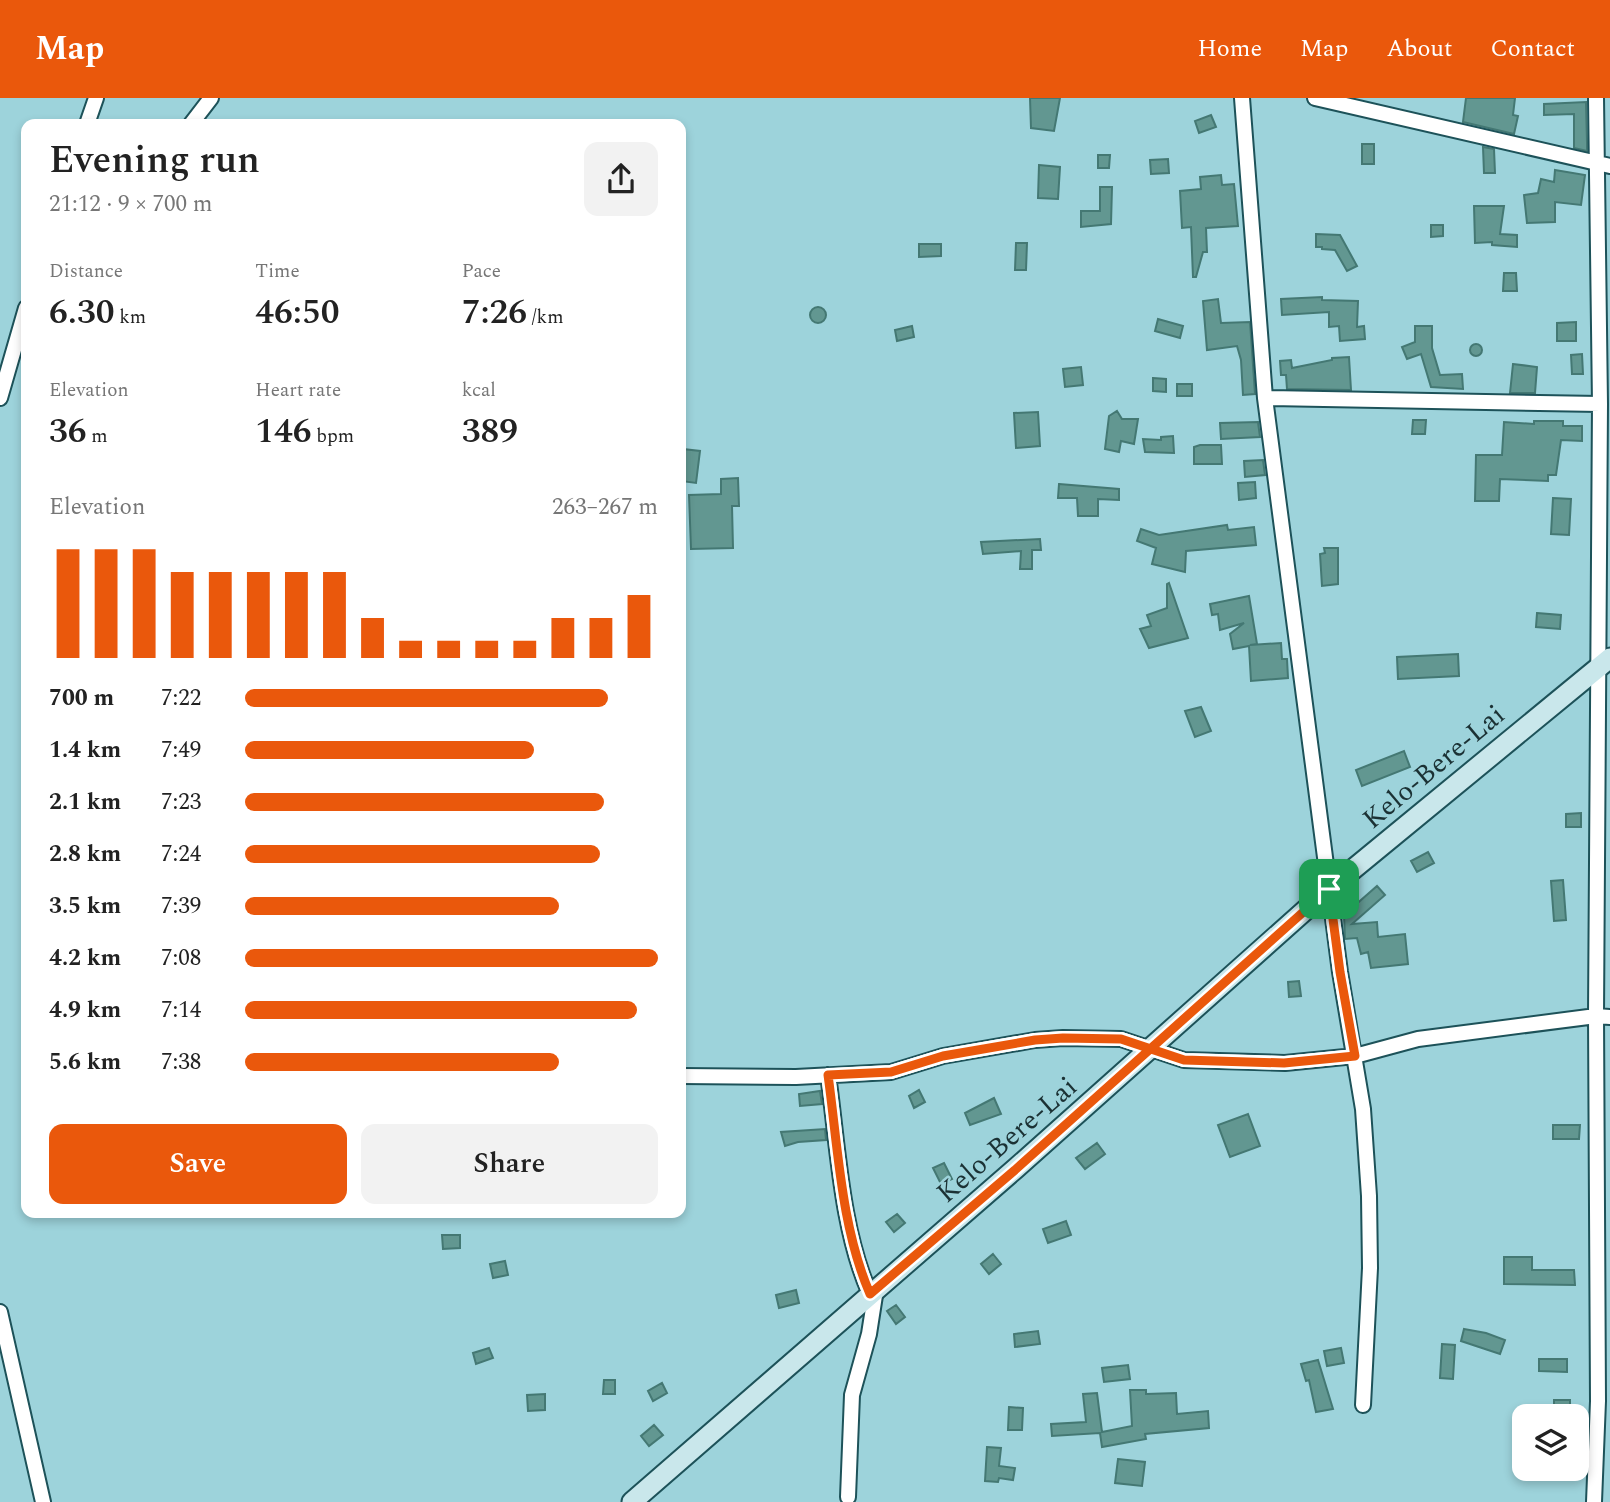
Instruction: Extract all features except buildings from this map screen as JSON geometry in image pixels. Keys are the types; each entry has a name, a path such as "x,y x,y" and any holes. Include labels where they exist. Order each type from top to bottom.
{"main road":[{"name":"Kelo-Bere-Lai","path":"632,1502 1329,889 1604,663"}],"street":[{"path":"89,119 96,98"},
{"path":"195,119 211,98"},
{"path":"1242,98 1265,398 1340,972 1363,1110 1369,1196 1370,1268 1363,1405"},
{"path":"1315,98 1603,165"},
{"path":"1594,1502 1598,1401 1603,1017 1604,663 1600,404 1603,165 1596,98"},
{"path":"0,398 21,336"},
{"path":"1265,398 1600,404"},
{"path":"686,1076 891,1072 943,1056 1035,1040 1063,1038 1121,1039 1184,1060 1284,1063 1355,1056 1418,1039 1603,1017"},
{"path":"828,1075 848,1216 863,1277 873,1292 869,1334 852,1395 848,1497"},
{"path":"0,1312 43,1502"}],"route":[{"path":"1329,889 1150,1049 1015,1170 870,1294 863,1277 848,1216 828,1075 891,1072 943,1056 1035,1040 1063,1038 1121,1039 1150,1049 1184,1060 1284,1063 1355,1056 1329,889"}]}
